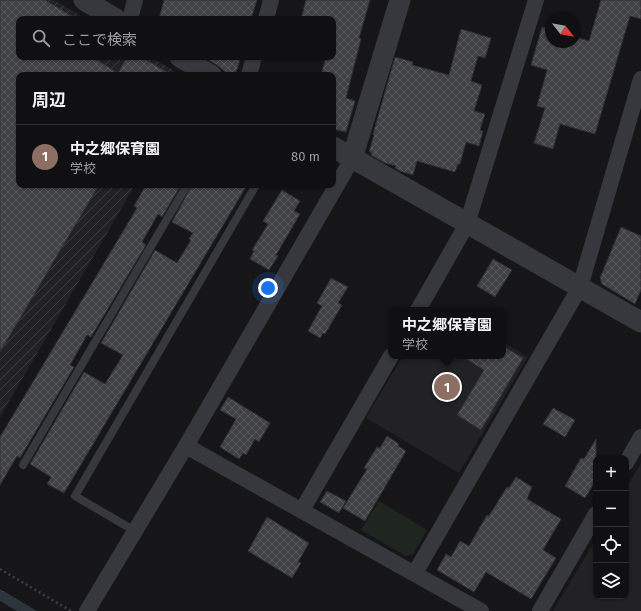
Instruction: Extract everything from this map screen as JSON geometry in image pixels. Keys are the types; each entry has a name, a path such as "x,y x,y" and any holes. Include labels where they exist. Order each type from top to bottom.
{"street":[{"path":"84,0 111,16"},
{"path":"131,16 135,0"},
{"path":"267,16 271,0"},
{"path":"336,187 352,159 400,0"},
{"path":"420,307 467,224 536,0"},
{"path":"185,60 207,72"},
{"path":"250,72 253,60"},
{"path":"415,573 580,287 641,79"},
{"path":"336,149 641,322"},
{"path":"87,611 186,446 335,188"},
{"path":"302,510 389,359"},
{"path":"629,458 641,437"},
{"path":"186,446 481,611"},
{"path":"540,611 593,519"}],"lane":[{"path":"23,465 185,188"},
{"path":"135,531 75,496 254,188"}],"path":[{"path":"0,569 71,611"}],"shaded area":[{"path":"0,0 54,0 81,16 16,16 16,60 155,60 176,72 16,72 16,188 133,188 0,417"},
{"path":"506,344 528,357 459,473 366,418 401,359 506,359"},
{"path":"641,463 641,611 553,611 593,544 593,599 629,599 629,483"},
{"path":"379,501 427,530 413,554 406,556 361,530"}],"water":[{"path":"0,589 37,611 17,611 0,601"}],"building":[{"path":"0,0 45,0 72,16 16,16 16,60 97,60 116,72 16,72 16,188 97,188 0,352"},
{"path":"164,0 257,0 252,16 160,16"},
{"path":"306,0 370,0 359,38 361,39 346,98 355,101 346,132 336,130 336,72 322,72 325,60 336,60 336,16 302,16"},
{"path":"601,0 641,0 641,19 630,16 595,134 560,124 553,149 534,143 545,108 537,106 547,70 531,65 542,27 545,28 545,48 581,48 581,39 589,41"},
{"path":"461,29 491,38 485,58 478,56 471,81 482,85 474,111 485,114 480,130 483,131 479,146 466,142 460,164 458,164 455,172 417,161 413,175 400,171 395,168 396,166 385,163 371,155 372,152 369,152 373,134 395,57 413,62 412,65 449,75"},
{"path":"125,60 146,60 167,72 119,72"},
{"path":"209,60 240,60 236,72 225,72"},
{"path":"144,188 179,188 162,217 158,214 142,242 146,245 91,337 87,335 70,365 74,367 20,458 17,456 0,485 0,437 137,208 134,206"},
{"path":"190,188 245,188 64,493 47,484 51,477 30,464 84,372 105,384 123,355 101,343 155,250 177,263 191,240 189,239 193,233 172,222"},
{"path":"282,190 300,201 294,211 300,214 269,270 250,259 254,251 252,250 268,224 263,221"},
{"path":"621,227 641,236 641,290 635,304 602,284 600,278"},
{"path":"493,259 512,270 495,297 477,286"},
{"path":"331,278 348,287 338,303 342,305 325,334 323,333 320,338 308,331 322,306 317,303"},
{"path":"506,348 523,358 481,430 457,415 484,370 466,359 506,359"},
{"path":"228,397 270,423 259,442 255,439 246,455 243,453 239,459 220,447 236,419 220,410"},
{"path":"553,408 575,420 565,437 543,424"},
{"path":"387,436 406,451 365,521 343,508 367,469 364,468 377,447 380,448"},
{"path":"596,439 596,455 593,455 593,485 585,498 565,486 581,458 584,459"},
{"path":"516,477 532,487 527,499 561,519 543,550 556,558 531,599 486,572 474,592 437,570 446,554 451,557 460,541 469,546 487,515 489,516 507,487 509,488"},
{"path":"327,491 346,501 339,513 320,502"},
{"path":"267,517 309,543 298,562 301,563 292,578 248,551"}],"place":[{"name":"中之郷保育園","path":"447,387"}]}
